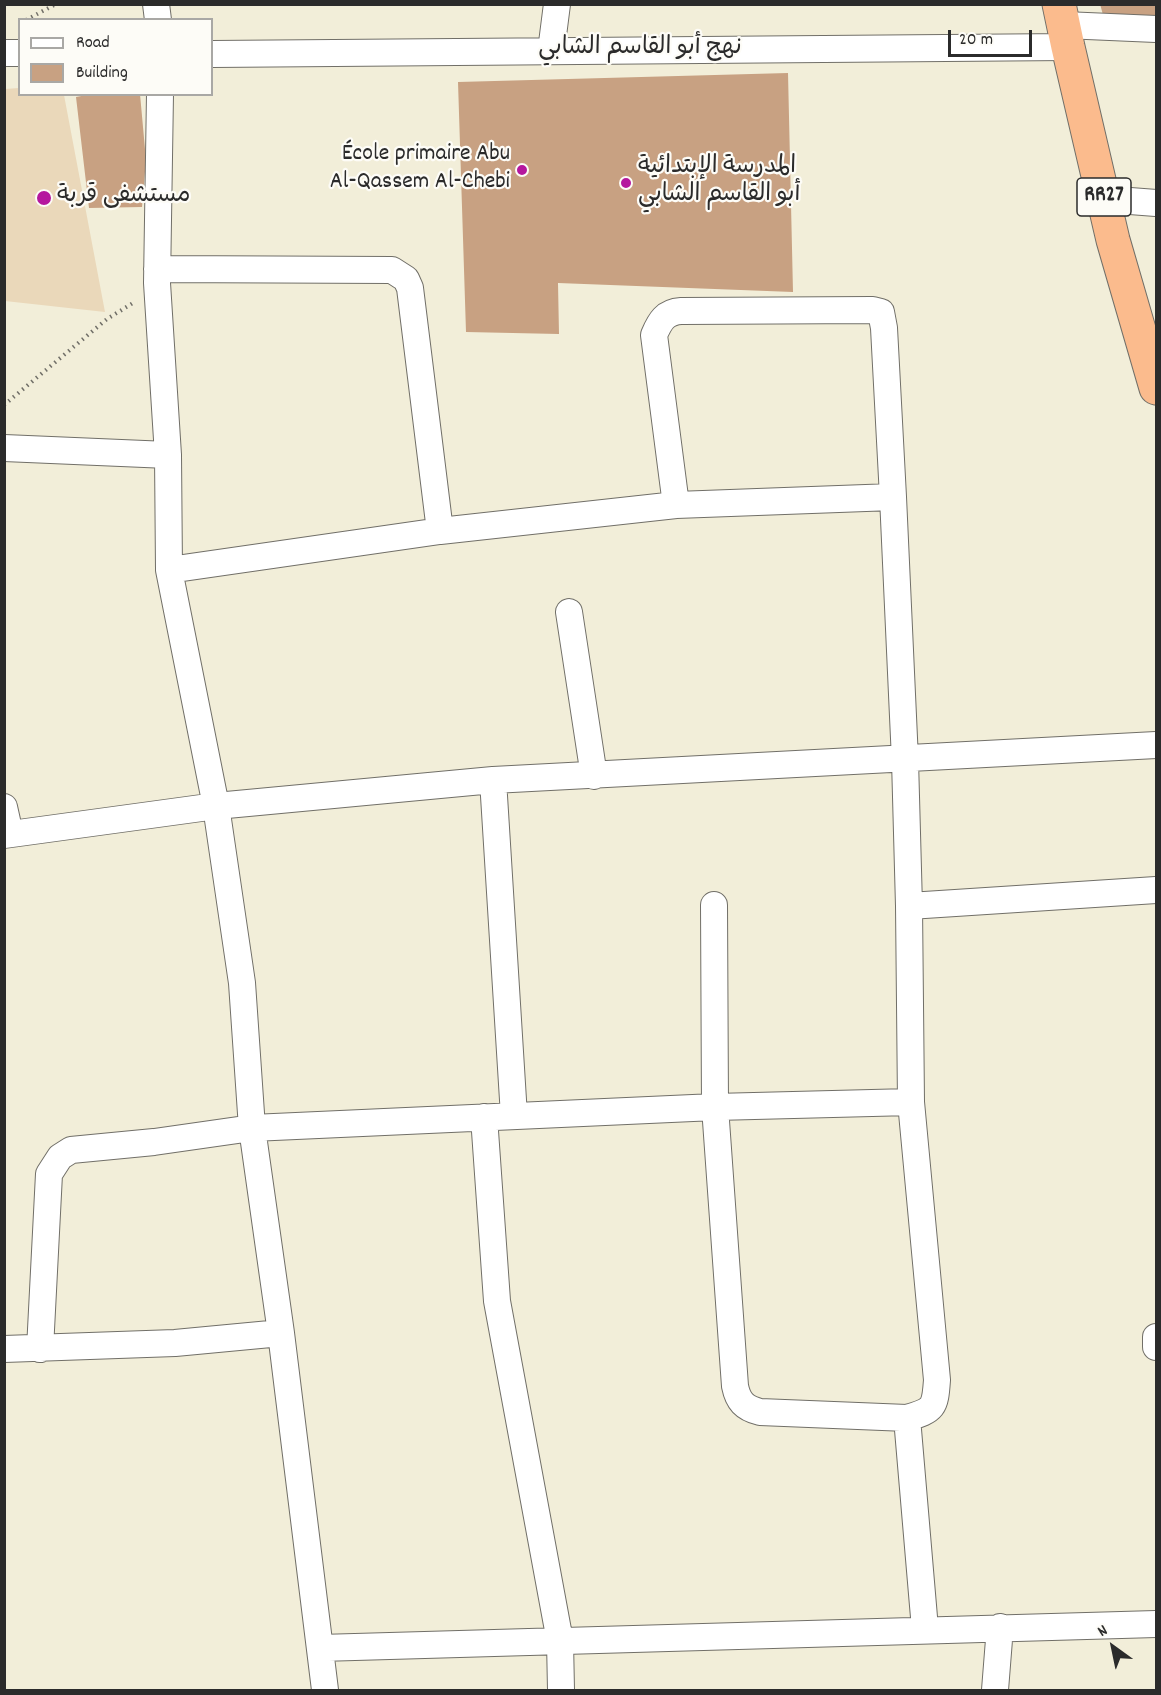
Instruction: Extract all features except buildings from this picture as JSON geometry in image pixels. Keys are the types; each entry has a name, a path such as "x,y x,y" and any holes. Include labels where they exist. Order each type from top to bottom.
{"highway":[{"name":"RR27","path":"1064,26 1113,240 1156,388"}],"street":[{"path":"551,51 557,4"},
{"name":"نهج أبو القاسم الشابي","path":"213,54 551,51 1064,26 1156,30"},
{"path":"160,96 157,276 168,456 169,570 216,806 243,983 252,1128 281,1333 325,1690"},
{"path":"1104,199 1156,203"},
{"path":"157,276 392,270 401,274 410,288 440,531"},
{"path":"676,505 654,335 664,316 671,312 681,311 873,310 881,312 884,328 894,497 904,760 909,906 911,1102 937,1380 936,1398 932,1409 928,1412 907,1418 760,1412 744,1406 737,1399 715,1107 714,905"},
{"path":"4,448 168,456"},
{"path":"169,570 440,531 676,505 894,497"},
{"path":"569,612 594,776"},
{"path":"4,807 7,835 216,806 493,780 1156,745"},
{"path":"493,780 514,1116"},
{"path":"909,906 1156,890"},
{"path":"40,1349 49,1174 63,1153 81,1148 154,1142 252,1128 715,1107 911,1102"},
{"path":"484,1117 497,1301 560,1641 561,1690"},
{"path":"4,1349 175,1343 281,1333"},
{"path":"907,1418 925,1629"},
{"path":"320,1648 1156,1623"},
{"path":"995,1690 1000,1627"}],"path":[{"path":"30,18 56,4"},
{"path":"4,405 107,318 134,302 157,276"}],"shaded area":[{"name":"مستشفى قربة","path":"18,88 18,96 64,96 105,312 5,301 5,89"}],"place":[{"name":"École primaire Abu Al-Qassem Al-Chebi","path":"522,170"},
{"name":"المدرسة الإبتدائية أبو القاسم الشابي","path":"626,183"},
{"name":"مستشفى قربة","path":"44,198"}]}
